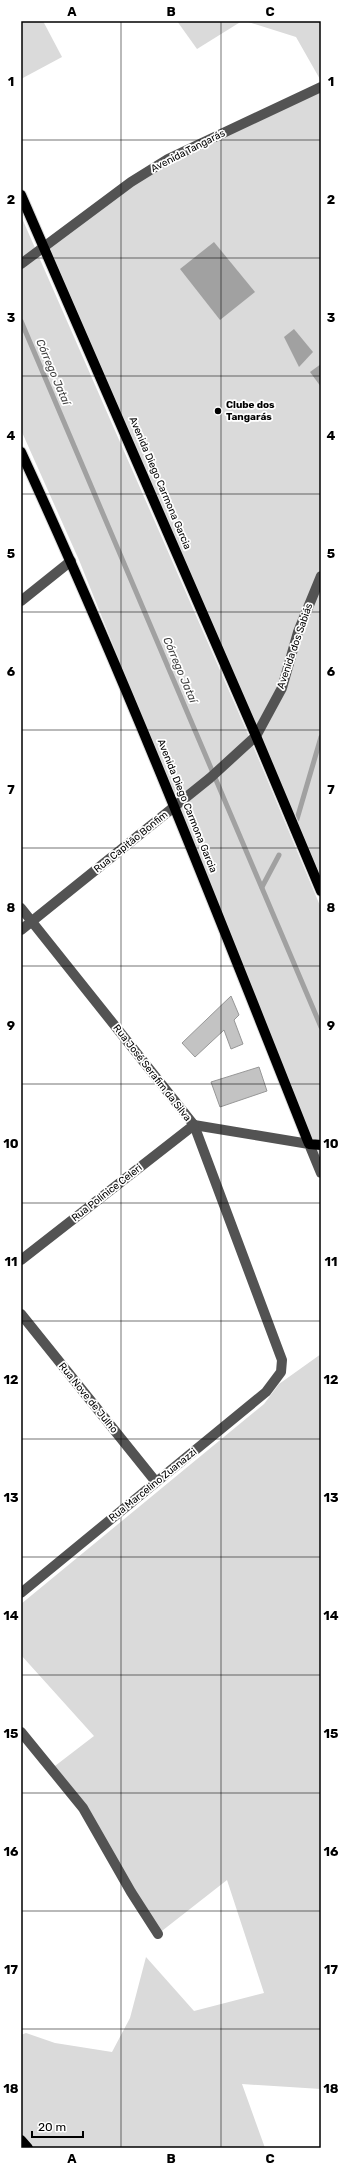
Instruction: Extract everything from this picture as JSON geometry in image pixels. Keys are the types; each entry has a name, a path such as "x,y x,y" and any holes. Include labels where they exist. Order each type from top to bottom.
{"main road":[{"name":"Avenida Diego Carmona Garcia","path":"21,195 45,246 256,736 321,891"},
{"name":"Avenida Diego Carmona Garcia","path":"21,452 71,561 175,807 309,1144"},
{"path":"309,1144 321,1145"},
{"path":"21,2140 28,2148"}],"street":[{"name":"Avenida Tangarás","path":"24,262 131,182 168,159 321,87"},
{"path":"21,601 71,561"},
{"name":"Avenida dos Sabiás","path":"256,736 282,688 298,632 321,576"},
{"name":"Rua Capitão Bonfim","path":"21,930 232,760 256,736"},
{"name":"Rua José Serafim da Silva","path":"21,908 194,1125 279,1349 282,1360 281,1372"},
{"path":"194,1125 309,1144"},
{"name":"Rua Polinice Celeri","path":"21,1260 194,1125"},
{"name":"Avenida Diego Carmona Garcia","path":"309,1144 321,1173"},
{"name":"Rua Nove de Julho","path":"21,1314 156,1482"},
{"name":"Rua Marcelino Zuanazzi","path":"21,1593 266,1392 281,1372"},
{"path":"21,1732 83,1808 131,1892 158,1934"}],"shaded area":[{"path":"21,21 43,21 62,57 21,79"},
{"path":"177,21 242,21 197,49"},
{"path":"245,21 321,21 321,81 296,37"},
{"name":"Clube dos Tangarás","path":"321,87 321,891 45,246 131,182"},
{"path":"21,216 251,741 321,908 321,1163 79,560 21,430"},
{"path":"214,242 255,292 220,320 180,269"},
{"path":"294,329 313,352 299,367 284,337"},
{"path":"321,364 321,387 310,372"},
{"path":"321,1354 321,2089 242,2084 265,2148 33,2148 21,2133 21,2035 26,2033 55,2043 112,2052 130,2018 146,1957 194,2011 264,1993 227,1880 158,1934 83,1808 51,1769 94,1736 21,1655 21,1604 264,1404 279,1384"}],"building":[{"path":"231,996 239,1015 234,1020 243,1044 231,1049 224,1030 195,1057 182,1043"},
{"path":"259,1067 267,1091 220,1107 211,1082"}],"waterway":[{"name":"Córrego Jataí","path":"21,321 321,1027"},
{"path":"297,819 321,737"},
{"path":"262,887 279,855"}],"place":[{"name":"Clube dos Tangarás","path":"218,411"}]}
